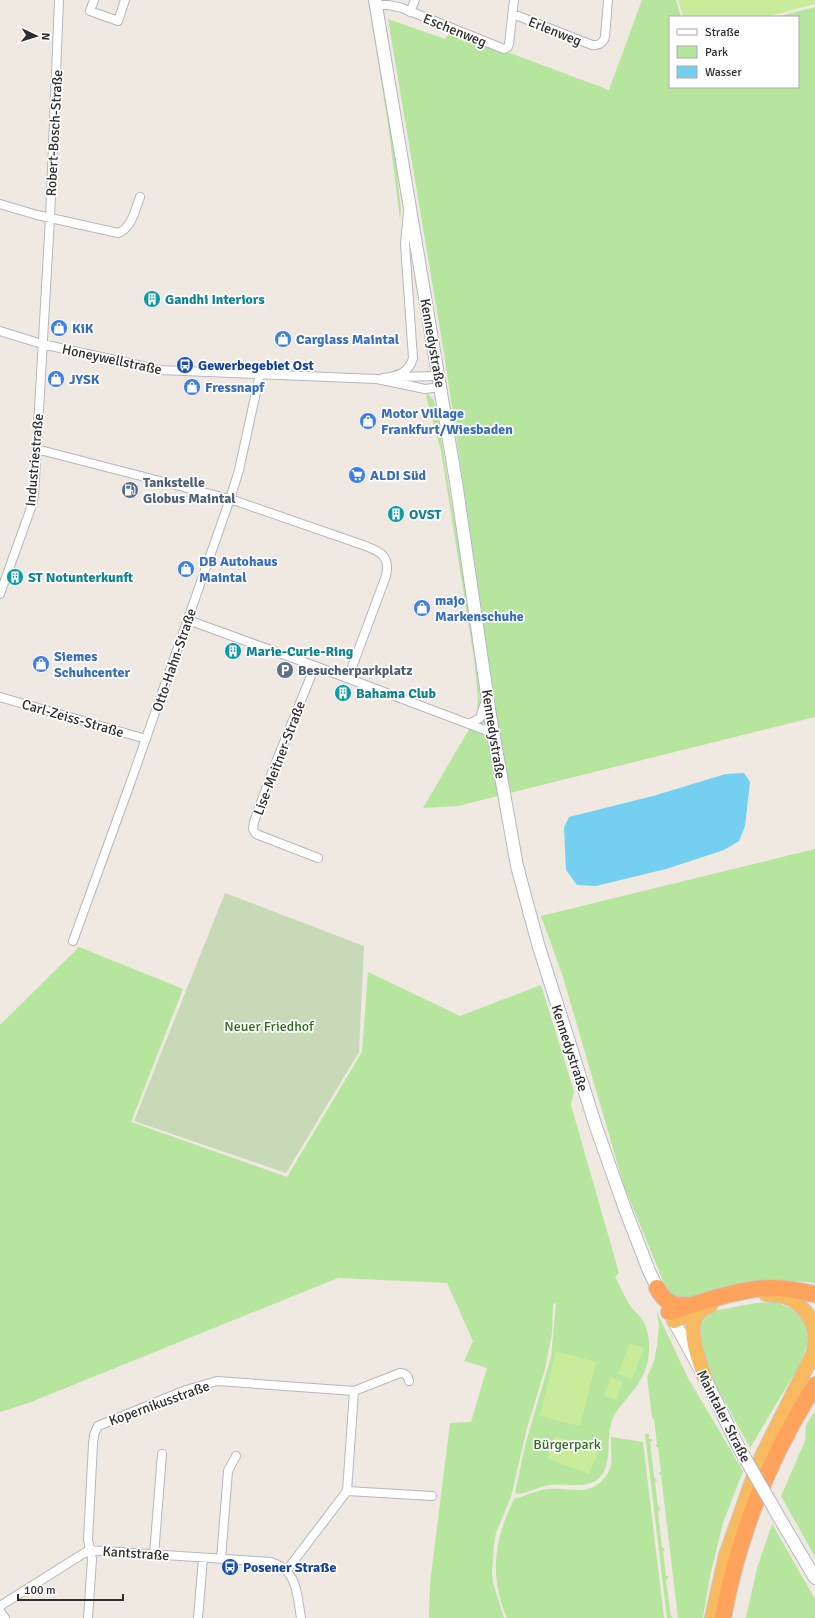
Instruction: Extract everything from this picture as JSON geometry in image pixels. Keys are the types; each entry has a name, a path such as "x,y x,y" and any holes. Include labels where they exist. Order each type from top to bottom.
{"highway":[{"path":"657,1288 663,1297 673,1305 679,1306 700,1306 735,1298 766,1294 784,1296 797,1304 806,1313 812,1323 815,1337"},
{"path":"671,1317 700,1306 752,1290 774,1288 815,1294"},
{"path":"700,1306 694,1320 693,1328 694,1338 705,1378"},
{"path":"712,1618 726,1555 735,1526 762,1454 814,1352 815,1343"},
{"path":"789,1403 815,1366"},
{"path":"723,1618 733,1571 752,1514 772,1464 815,1385"}],"main road":[{"name":"Kennedystraße","path":"375,2 439,382 493,733 515,859 538,944 596,1127 625,1210 641,1250"},
{"name":"Maintaler Straße","path":"641,1250 649,1271 671,1317 705,1378 738,1446 815,1578"}],"street":[{"name":"Robert-Bosch-Straße","path":"42,344 50,218 59,0"},
{"path":"94,0 90,11 118,21 125,0"},
{"path":"410,12 415,0"},
{"path":"513,14 514,0"},
{"name":"Erlenweg","path":"513,14 592,45 597,45 602,42 604,37 608,0"},
{"name":"Eschenweg","path":"375,2 410,12 504,49 508,47 509,44 513,14"},
{"path":"0,204 50,218 118,233 128,226 140,197"},
{"name":"Kennedystraße","path":"377,379 392,377 407,371 413,358 406,244 408,204"},
{"name":"Honeywellstraße","path":"0,331 42,344 151,368 377,379 421,388 439,382"},
{"name":"Industriestraße","path":"0,594 33,500 42,344"},
{"name":"Otto-Hahn-Straße","path":"73,941 230,499 239,470 260,374"},
{"path":"392,377 439,382"},
{"path":"36,449 230,499 377,551 385,558 388,566 386,576 348,678"},
{"path":"188,620 493,733"},
{"name":"Lise-Meitner-Straße","path":"315,666 272,772 254,822 253,829 256,834 318,858"},
{"path":"469,724 480,718 487,695"},
{"name":"Carl-Zeiss-Straße","path":"0,696 146,739"},
{"name":"Kopernikusstraße","path":"88,1618 92,1559 88,1540 93,1444 96,1430 101,1424 186,1390 217,1382 354,1391 400,1372 404,1373 408,1377 409,1381"},
{"path":"301,1618 294,1584 291,1576 286,1570 347,1491 354,1391"},
{"path":"154,1554 162,1454"},
{"path":"222,1559 228,1471 232,1460 236,1456"},
{"path":"347,1491 432,1496"},
{"name":"Kantstraße","path":"0,1606 89,1550 271,1562 280,1565 286,1570"},
{"path":"198,1618 203,1558"},
{"path":"0,1611 5,1618"}],"green space":[{"path":"368,0 371,0 394,147 401,210 400,220 388,124"},
{"path":"642,0 676,0 681,16 669,16 669,88 799,88 799,16 780,16 815,7 815,717 458,806 423,808 478,714 474,658 441,451 426,396 427,393 433,399 436,407 477,660 480,711 493,688 444,353 388,19 445,39 451,31 609,90"},
{"path":"678,0 815,0 815,4 770,16 683,16"},
{"path":"815,849 815,1283 782,1282 749,1286 683,1300 676,1298 666,1288 624,1186 563,977 541,916"},
{"name":"Neuer Friedhof","path":"225,893 364,946 359,1052 286,1173 134,1121"},
{"name":"Bürgerpark","path":"79,947 183,989 131,1122 287,1177 362,1052 368,972 460,1016 541,985 574,1091 571,1105 619,1273 615,1277 629,1304 640,1316 646,1327 649,1350 647,1365 641,1379 613,1418 610,1430 606,1466 602,1475 590,1484 549,1485 517,1494 515,1492 526,1442 551,1357 556,1303 553,1304 552,1333 545,1369 527,1428 511,1497 496,1533 494,1545 492,1573 493,1583 504,1618 429,1618 430,1583 450,1423 471,1422 487,1368 464,1361 473,1341 447,1283 338,1278 31,1402 0,1412 0,1025"},
{"path":"776,1302 792,1309 801,1317 806,1330 808,1342 800,1364 750,1448 705,1365 698,1336 700,1325 713,1311 756,1303"},
{"path":"656,1310 688,1378 743,1471 723,1523 710,1576 703,1618 678,1618 661,1475 659,1475 659,1472 661,1472 658,1447 656,1447 657,1444 654,1419 652,1418 647,1377 654,1361 657,1346 659,1324"},
{"path":"630,1343 644,1348 632,1379 618,1374"},
{"path":"556,1351 596,1362 580,1426 540,1416"},
{"path":"611,1378 623,1382 616,1400 604,1396"},
{"path":"815,1411 815,1557 781,1496 805,1441 806,1425"},
{"path":"645,1434 649,1434 649,1439 652,1439 652,1441 650,1441 654,1477 657,1481 655,1482 658,1507 660,1507 658,1512 662,1547 665,1550 663,1551 666,1576 668,1576 666,1581 671,1616 673,1618 667,1618"},
{"name":"Bürgerpark","path":"555,1436 598,1452 589,1474 547,1458"},
{"path":"611,1437 643,1442 664,1618 507,1618 501,1603 498,1587 496,1558 502,1529 514,1499 545,1490 585,1490 600,1483 607,1475 611,1465"},
{"path":"772,1524 815,1599 815,1618 746,1618 757,1568"}],"water":[{"path":"744,773 750,782 745,826 739,841 724,850 666,869 596,886 577,885 566,870 564,827 569,817 653,796 726,774"}],"place":[{"name":"Gandhi Interiors","path":"152,299"},
{"name":"KiK","path":"59,328"},
{"name":"Carglass Maintal","path":"283,339"},
{"name":"Gewerbegebiet Ost","path":"185,365"},
{"name":"JYSK","path":"56,379"},
{"name":"Fressnapf","path":"192,387"},
{"name":"Motor Village Frankfurt/Wiesbaden","path":"368,421"},
{"name":"ALDI Süd","path":"357,475"},
{"name":"Tankstelle Globus Maintal","path":"130,490"},
{"name":"OVST","path":"396,514"},
{"name":"DB Autohaus Maintal","path":"186,569"},
{"name":"ST Notunterkunft","path":"15,577"},
{"name":"majo Markenschuhe","path":"422,608"},
{"name":"Marie-Curie-Ring","path":"233,651"},
{"name":"Siemes Schuhcenter","path":"41,664"},
{"name":"Besucherparkplatz","path":"285,670"},
{"name":"Bahama Club","path":"343,693"},
{"name":"Posener Straße","path":"230,1567"}]}
